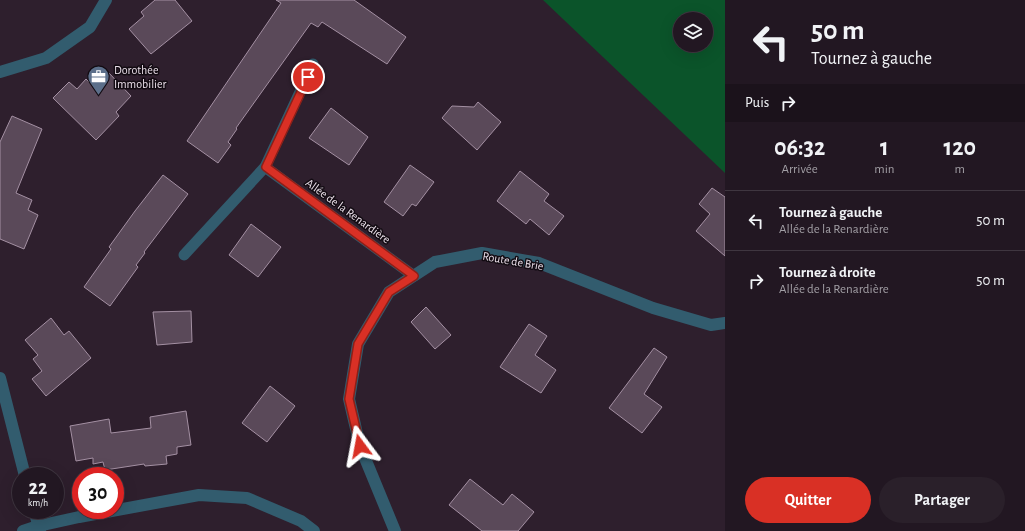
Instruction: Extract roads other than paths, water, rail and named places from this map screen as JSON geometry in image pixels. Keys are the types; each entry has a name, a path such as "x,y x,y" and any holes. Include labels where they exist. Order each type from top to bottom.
{"street":[{"path":"0,72 46,58 90,27 106,0"},
{"name":"Route de Brie","path":"395,531 360,446 349,399 358,344 389,292 435,262 482,253 539,263 653,308 711,325 725,323"},
{"path":"0,378 2,402 22,467"},
{"path":"23,531 199,495 247,498 301,521 314,531"}],"lane":[{"path":"184,255 266,167 313,64"},
{"name":"Allée de la Renardière","path":"266,167 414,276"}],"place":[{"name":"Dorothée Immobilier","path":"99,96"}]}
